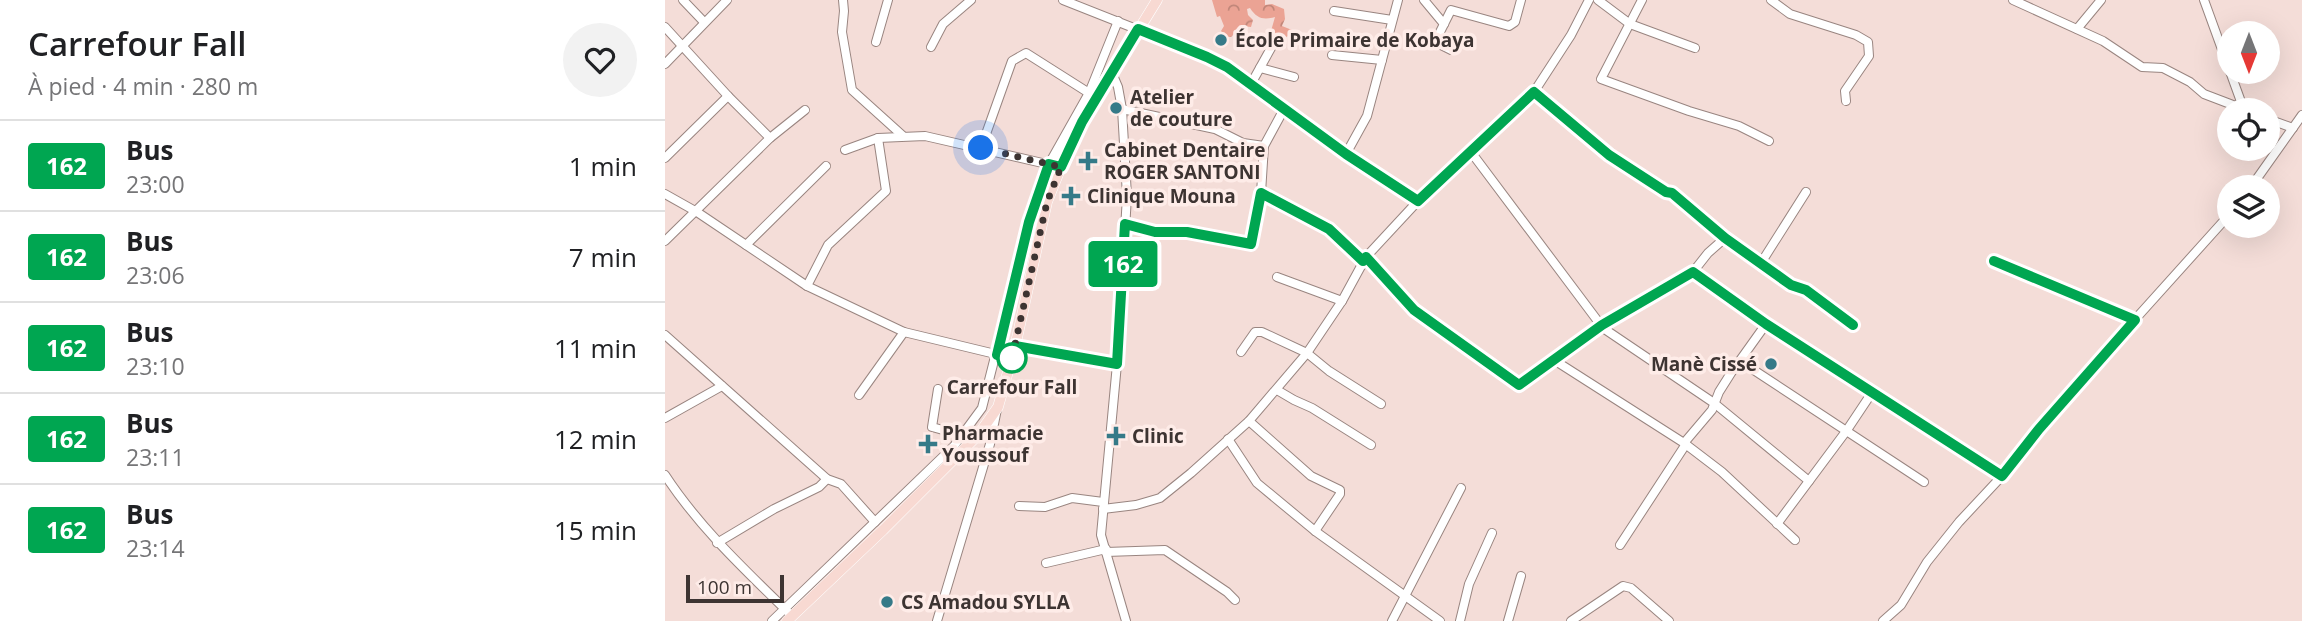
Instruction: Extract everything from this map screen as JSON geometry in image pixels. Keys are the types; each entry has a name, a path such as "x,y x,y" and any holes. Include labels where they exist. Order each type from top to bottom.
{"main road":[{"path":"788,615 958,446 979,434 998,407 1015,346 1047,202 1082,122 1157,0"}],"street":[{"path":"683,0 704,22"},
{"path":"665,64 727,0"},
{"path":"843,0 842,32 852,90 903,136"},
{"path":"876,42 888,0"},
{"path":"931,47 943,24 971,0"},
{"path":"1063,0 1207,57 1251,84 1346,154 1418,201"},
{"path":"1346,154 1367,116 1398,0"},
{"path":"1424,0 1444,24"},
{"path":"1451,50 1435,42 1451,10 1509,26 1515,22 1521,0"},
{"path":"1019,506 1045,507 1072,498 1103,505 1136,505 1160,498 1191,473 1249,421 1277,390 1307,353 1342,302 1365,259 1418,201 1534,92 1571,35 1589,0"},
{"path":"1598,0 1630,24 1695,48"},
{"path":"1642,0 1601,79 1739,126 1769,141"},
{"path":"1771,0 1790,14 1856,35 1868,42 1869,56 1845,91 1846,101"},
{"path":"2013,0 2103,41 2142,67 2163,68 2217,99"},
{"path":"2077,29 2101,0"},
{"path":"2204,0 2241,98"},
{"path":"1334,11 1392,20"},
{"path":"824,579 876,522 958,446 982,408 1029,222 1049,164 1089,93 1118,21"},
{"path":"665,27 770,138"},
{"path":"1251,84 1276,39"},
{"path":"981,148 1012,61 1026,54 1089,93"},
{"path":"1332,55 1382,60"},
{"path":"1260,68 1294,77"},
{"path":"1112,73 1122,109 1127,196 1117,364 1101,535 1126,621"},
{"path":"1534,92 1609,155 1666,192 1672,193 1725,238 1791,285 1806,290 1853,325"},
{"path":"665,158 728,96"},
{"path":"1122,109 1206,127 1243,143 1264,146"},
{"path":"1125,224 1155,232 1187,232 1251,244 1261,193 1264,146 1284,109"},
{"path":"665,241 770,138 805,110"},
{"path":"2260,175 2302,115"},
{"path":"2280,123 2293,128"},
{"path":"845,150 877,138 925,136 1061,167"},
{"path":"807,286 828,245 886,191 877,138"},
{"path":"1471,152 1602,325 1714,403 1809,481"},
{"path":"746,245 826,166"},
{"path":"1761,263 1806,192"},
{"path":"1261,193 1329,229 1365,259 1414,310 1519,385 1602,325 1693,272 1725,238"},
{"path":"665,194 697,212 807,286 904,332 1012,358"},
{"path":"1883,621 1901,605 1943,541 2002,476 2054,411 2217,228"},
{"path":"1994,261 2135,320"},
{"path":"1693,272 1766,324 2002,476"},
{"path":"1277,277 1342,302"},
{"path":"1620,545 1739,361 1766,324"},
{"path":"859,395 904,332"},
{"path":"1241,352 1255,332 1262,332 1307,353 1329,372 1381,404"},
{"path":"665,335 827,479 841,484 876,522"},
{"path":"1015,346 1117,364"},
{"path":"1554,360 1685,443 1722,472 1795,540"},
{"path":"1739,361 1924,482"},
{"path":"665,418 722,386"},
{"path":"938,389 932,426 961,435 958,446"},
{"path":"1277,390 1371,446"},
{"path":"1777,524 1873,391"},
{"path":"937,621 990,444 998,407"},
{"path":"1249,421 1311,476 1339,490 1340,494 1315,531"},
{"path":"1228,439 1257,483 1315,531 1440,621"},
{"path":"665,475 717,543 788,615 772,621"},
{"path":"717,543 774,509 819,487 827,479"},
{"path":"1392,621 1461,488"},
{"path":"1460,621 1469,584 1493,533"},
{"path":"1046,563 1106,550 1165,550 1235,600"},
{"path":"1508,621 1521,576"},
{"path":"1571,621 1623,586 1631,588 1669,621"}],"green space":[{"path":"1212,0 1265,0 1265,5 1272,4 1284,9 1285,19 1282,26 1292,30 1293,34 1273,41 1265,37 1265,33 1271,31 1275,17 1261,18 1250,8 1247,9 1253,20 1251,27 1242,26 1231,37 1226,37 1221,31 1224,26 1220,16 1217,17"}],"bus line":[{"name":"162","path":"1853,325 1806,290 1791,285 1775,271 1725,238 1672,193 1666,192 1609,155 1534,92 1418,201 1346,154 1227,67 1138,29 1082,122 1061,167 1049,164 1029,222 997,355 1012,358 1015,346 1117,364 1125,224 1155,232 1187,232 1251,244 1261,193 1329,229 1363,261 1366,257 1414,310 1519,385 1602,325 1693,272 1766,324 2002,476 2076,385 2135,320 1994,261"}],"place":[{"name":"École Primaire de Kobaya","path":"1221,40"},
{"name":"Atelier de couture","path":"1116,108"},
{"name":"Cabinet Dentaire ROGER SANTONI","path":"1088,161"},
{"name":"Clinique Mouna","path":"1071,196"},
{"name":"Carrefour Fall","path":"1012,358"},
{"name":"Manè Cissé","path":"1771,364"},
{"name":"Clinic","path":"1116,436"},
{"name":"Pharmacie Youssouf","path":"928,444"},
{"name":"CS Amadou SYLLA","path":"887,602"}],"route":[{"path":"981,148 1061,167 1047,202 1012,358"}]}
